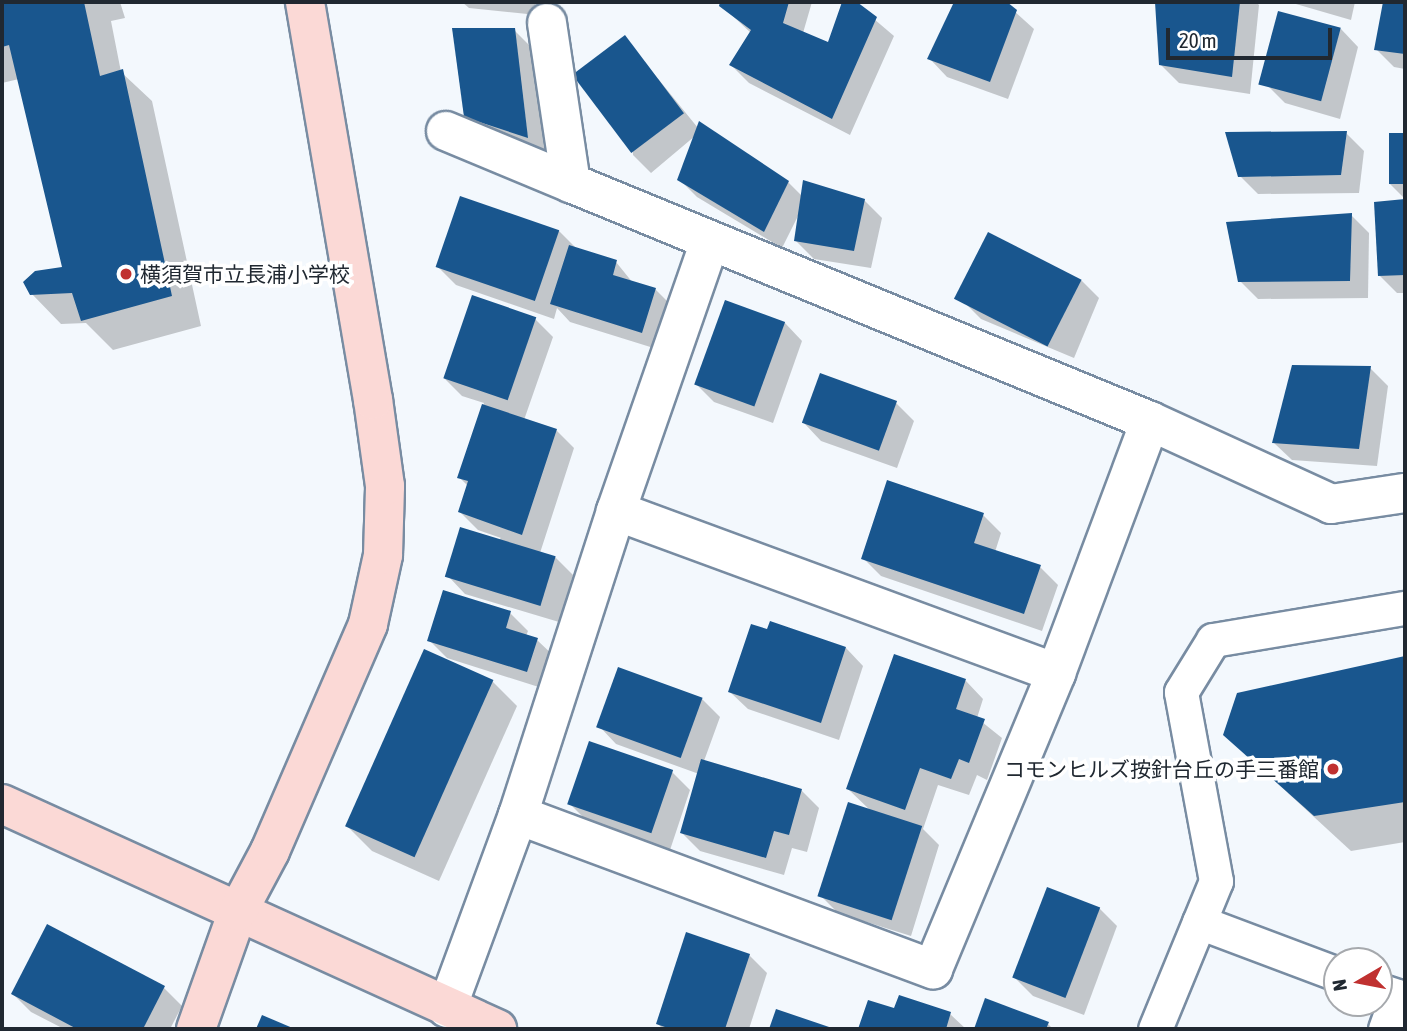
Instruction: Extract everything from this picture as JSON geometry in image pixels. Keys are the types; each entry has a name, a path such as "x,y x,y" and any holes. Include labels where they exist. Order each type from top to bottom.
{"street":[{"path":"196,1029 238,911 270,851 368,624 383,555 385,486 375,412 305,2"},
{"path":"547,23 571,183"},
{"path":"446,131 1150,421 1331,504 1405,493"},
{"path":"447,1008 517,815 616,511 710,241"},
{"path":"517,815 933,969 1056,673 1150,421"},
{"path":"616,511 1056,673"},
{"path":"2,804 497,1029"}],"lane":[{"path":"1155,1029 1216,881 1181,692 1213,640 1405,608"},
{"path":"1199,922 1323,969"}],"building":[{"path":"2,2 84,2 100,76 123,69 172,296 81,321 72,293 30,295 23,282 35,271 62,267 9,45 2,47"},
{"path":"720,2 789,2 783,23 828,42 842,2 857,2 877,17 832,119 729,65 751,30 719,6"},
{"path":"954,2 1007,2 1017,10 990,82 927,59"},
{"path":"1155,2 1240,2 1232,77 1159,65"},
{"path":"1383,2 1405,2 1405,54 1374,50"},
{"path":"1278,11 1341,28 1321,101 1258,84"},
{"path":"452,28 515,28 528,138 464,117"},
{"path":"625,35 684,113 631,153 572,75"},
{"path":"699,121 789,181 764,232 677,180"},
{"path":"1347,131 1341,175 1238,177 1225,132"},
{"path":"1389,133 1405,133 1405,184 1389,184"},
{"path":"803,180 865,199 854,251 794,241"},
{"path":"460,196 559,230 535,301 436,267"},
{"path":"1405,199 1405,275 1378,276 1374,202"},
{"path":"1352,213 1350,281 1238,282 1226,222"},
{"path":"988,232 1082,280 1048,346 954,299"},
{"path":"569,245 617,260 613,275 656,288 642,333 550,304"},
{"path":"472,295 536,317 508,400 443,378"},
{"path":"725,300 785,322 754,406 694,385"},
{"path":"1292,365 1371,366 1359,449 1272,443"},
{"path":"820,373 897,401 879,451 802,423"},
{"path":"482,404 557,429 522,535 458,512 468,481 457,478"},
{"path":"887,480 984,513 974,543 1041,565 1024,614 861,559"},
{"path":"460,527 556,556 540,606 445,577"},
{"path":"443,590 511,611 506,628 538,638 527,672 427,641"},
{"path":"770,621 846,647 821,723 728,692 751,624 767,629"},
{"path":"424,649 493,680 415,857 345,826"},
{"path":"894,654 966,679 956,709 985,719 969,763 959,759 951,779 920,768 905,810 846,789"},
{"name":"コモンヒルズ按針台丘の手三番館","path":"1405,656 1405,802 1314,816 1223,735 1237,693"},
{"path":"618,667 703,698 681,758 596,727"},
{"path":"589,741 673,770 651,833 567,804"},
{"path":"701,759 802,789 789,835 774,831 766,858 680,833"},
{"path":"848,802 922,826 892,920 817,896"},
{"path":"1047,887 1100,907 1065,998 1012,978"},
{"path":"47,924 165,986 143,1029 77,1029 11,994"},
{"path":"686,932 750,954 725,1029 671,1029 656,1024"},
{"path":"899,995 951,1012 946,1029 858,1029 868,1000 894,1008"},
{"path":"985,998 1049,1022 1046,1029 974,1029"},
{"path":"776,1009 835,1029 769,1029"},
{"path":"262,1015 295,1029 256,1029"}],"place":[{"name":"横須賀市立長浦小学校","path":"126,274"},
{"name":"コモンヒルズ按針台丘の手三番館","path":"1333,769"}]}
